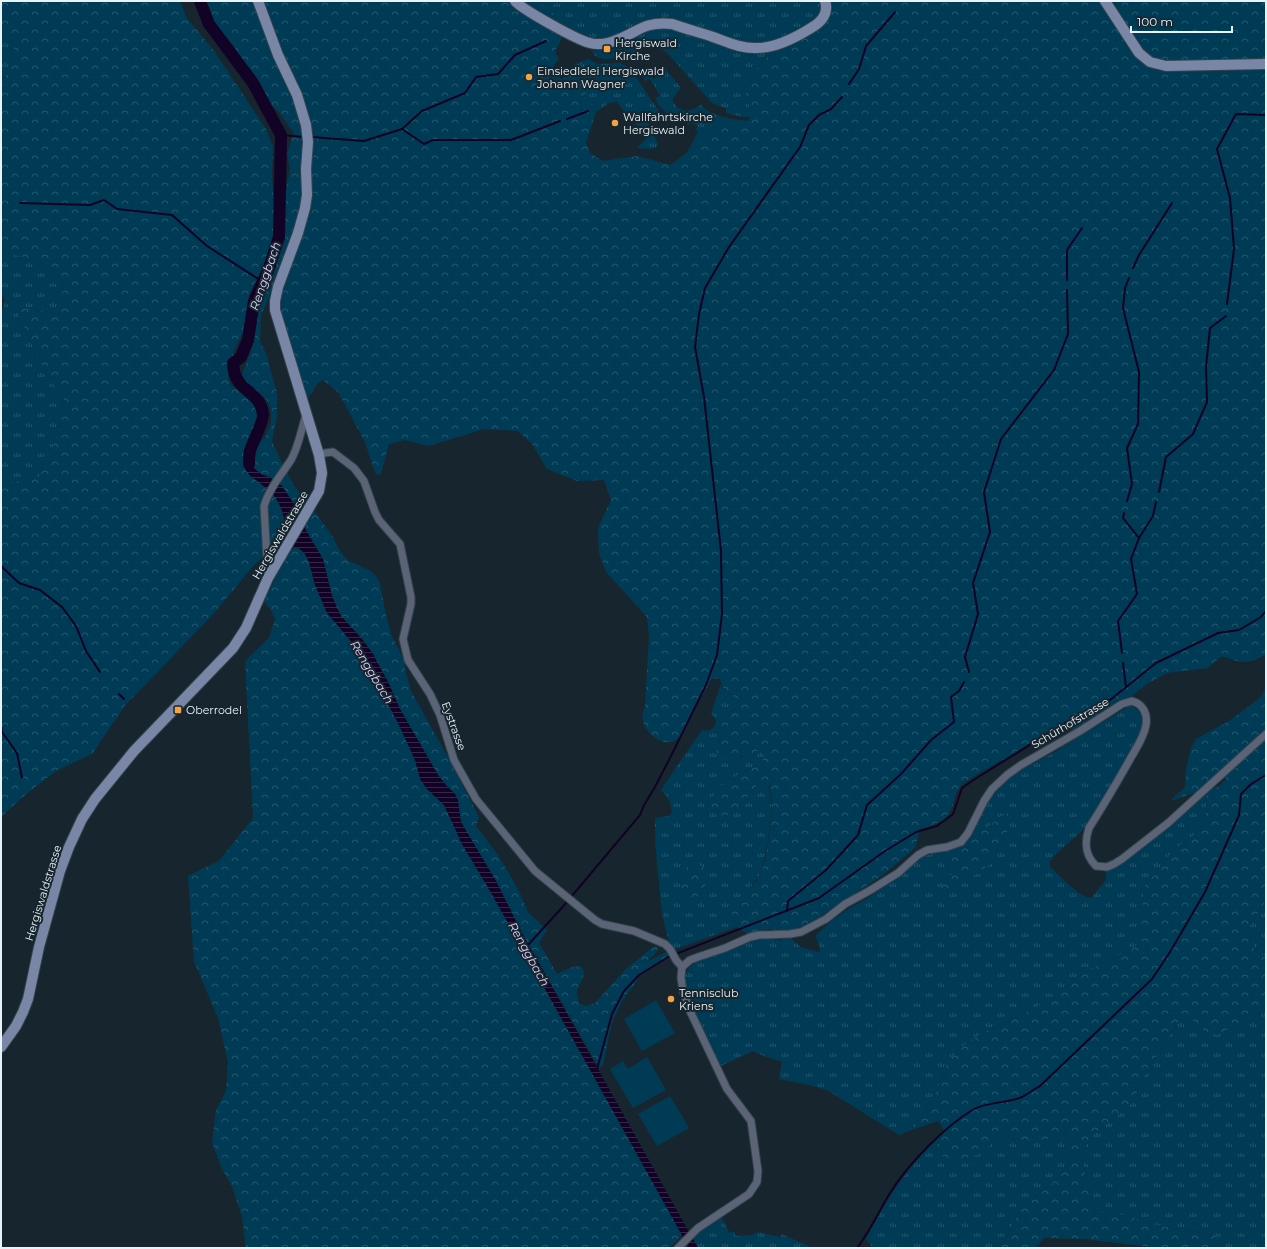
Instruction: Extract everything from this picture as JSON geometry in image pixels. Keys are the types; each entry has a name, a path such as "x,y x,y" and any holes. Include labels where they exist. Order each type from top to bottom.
{"street":[{"name":"Hergiswaldstrasse","path":"1,1047 16,1026 28,999 39,947 60,871 82,819 95,799 134,751 233,648 246,628 268,578 319,491 322,473 319,455 275,310 275,300 278,287 298,233 305,208 308,137 297,95 278,55 258,1"},
{"path":"515,1 526,10 582,40 594,44 614,42 642,27 672,24 733,44 757,48 769,47 783,42 816,26 825,14 825,1"},
{"path":"1106,1 1136,49 1150,62 1166,66 1266,64"},
{"path":"268,578 264,506 266,497 291,460 298,444 306,415"},
{"name":"Eystrasse","path":"319,455 325,452 332,452 354,468 364,481 379,520 400,544 412,604 403,639 408,660 430,694 440,715 454,760 476,799 536,871 595,920 602,924 634,931 666,944 682,967"},
{"name":"Schürhofstrasse","path":"682,967 694,958 725,948 750,937 764,934 790,934 801,932 892,876 918,855 927,850 947,847 961,842 968,833 984,801 992,789 1007,775 1122,704 1132,701 1140,705 1144,711 1146,724 1143,735 1136,749 1089,828 1086,838 1086,848 1092,862 1096,866 1107,866 1122,859 1168,823 1266,734"},
{"path":"679,1246 693,1233 749,1194 757,1182 758,1166 752,1121 727,1089 690,1011 683,991 681,978 682,967"}],"green space":[{"path":"1,1 180,1 186,17 215,52 266,129 273,147 273,235 264,264 250,293 243,332 236,346 228,377 231,385 254,404 260,412 260,418 245,449 264,486 275,496 282,511 287,536 270,566 270,560 263,557 253,566 216,611 126,704 92,754 56,771 25,795 1,817 1,484 39,478 61,420 64,400 44,369 15,307 61,314 63,282 49,266 1,250 1,91 15,45 1,33"},
{"path":"202,1 255,1 288,81 305,137 302,204 290,246 286,248 266,305 261,314 260,342 266,353 277,393 277,417 272,441 293,484 308,504 301,514 271,478 261,474 255,469 252,463 255,449 266,435 271,422 271,411 268,402 264,397 247,387 243,381 242,375 253,345 258,298 283,238 285,196 290,169 287,153 293,132 279,112 270,104 257,86 234,46 209,18"},
{"path":"263,1 538,1 556,16 562,25 563,30 561,40 555,52 559,59 550,70 562,79 580,85 591,101 596,112 586,143 590,153 603,161 637,156 671,165 696,145 702,136 710,133 718,125 727,123 743,126 751,117 744,86 752,74 777,47 826,19 832,1 1103,1 1144,63 1266,67 1266,655 1244,662 1222,656 1208,668 1167,673 1147,684 1126,700 1076,730 1051,729 1013,754 962,784 957,791 952,808 945,819 920,829 915,848 884,874 820,917 788,933 769,929 748,934 737,927 740,924 732,914 734,907 759,877 765,861 770,827 771,793 764,782 755,787 739,808 726,816 716,815 711,803 717,790 731,779 762,764 764,755 760,750 728,759 722,758 718,755 717,748 720,737 718,726 719,721 725,715 736,709 739,701 735,695 725,693 720,679 712,678 693,710 684,730 676,740 671,742 661,741 652,735 645,726 643,721 643,712 645,706 649,637 647,617 606,572 599,553 598,528 611,500 604,480 577,481 547,469 532,444 518,431 484,429 428,446 405,440 389,444 381,474 376,475 365,442 338,392 323,380 318,383 308,398 305,396 279,306 278,297 311,194 312,143 298,87 266,14"},
{"path":"538,1 822,1 823,7 818,20 782,40 754,46 674,23 594,40 562,27"},
{"path":"1112,1 1266,1 1266,61 1166,63 1147,58 1118,13 1115,3"},
{"path":"669,27 736,48 777,47 752,74 744,86 751,117 743,117 726,113 726,108 711,102 669,55 659,48 653,46 641,47 641,52 612,59 595,56 592,51 614,49 614,47 641,31"},
{"path":"1,33 15,45 1,91"},
{"path":"588,59 598,64 620,63 631,69 651,100 665,118 646,120 658,144 656,148 637,148 647,136 636,124 637,121 628,112 625,112 617,102 609,103 596,112 591,101 562,79 575,64"},
{"path":"665,68 681,88 673,98 673,102 679,109 686,111 701,105 716,115 747,121 743,126 727,123 718,125 710,133 702,136 696,145 687,152 698,132 695,130 698,126 691,122 689,125 677,117 674,120 660,107 655,99 660,95 650,79 645,81 641,73 643,71 654,79"},
{"path":"1,250 49,266 63,282 62,314 15,307 44,369 64,400 61,420 39,479 1,484 1,315 5,301 1,292"},
{"path":"314,511 333,537 338,548 347,560 369,570 377,577 380,584 391,634 405,662 405,669 411,691 479,817 476,826 498,855 519,891 528,912 547,930 539,943 557,974 572,967 580,966 583,968 584,974 577,993 577,998 580,1004 587,1006 595,1003 626,969 653,947 656,946 658,949 647,962 668,951 670,955 636,977 638,979 622,1001 612,1022 603,1065 599,1068 521,931 496,881 461,822 455,794 438,775 400,709 373,654 362,639 341,616 332,596 323,559 304,527"},
{"path":"295,547 305,554 309,562 315,585 327,613 360,652 399,725 415,760 421,779 427,789 444,805 462,844 490,891 682,1235 669,1248 246,1248 242,1217 232,1186 222,1169 212,1143 216,1110 226,1091 228,1063 218,1018 194,961 188,876 219,861 253,818 245,661 269,638 275,619 271,610 265,603 265,600 278,572 276,571 288,551"},
{"path":"721,684 722,688 727,694 735,695 739,701 738,707 726,714 718,726 720,735 717,749 739,758 760,750 764,755 762,764 744,771 726,816 739,808 755,787 764,782 768,788 771,798 768,840 760,874 751,887 737,921 740,924 737,927 673,950 667,934 662,909 656,859 655,818 668,816 671,814 669,801 661,790 702,730 709,731 715,726 716,720 711,713"},
{"path":"1266,688 1266,730 1195,793 1172,801 1172,799 1185,787 1186,770 1191,748 1196,739 1229,721 1260,698"},
{"path":"1129,706 1134,707 1141,712 1145,724 1132,755 1086,827 1054,856 1050,862 1050,867 1075,890 1086,897 1091,898 1106,880 1106,871 1121,864 1207,791 1206,816 1200,828 1192,837 1173,850 1160,869 1145,885 1141,915 1142,941 1131,949 1082,973 1055,998 983,1033 958,1049 944,1069 933,1102 924,1117 914,1122 917,1128 899,1135 827,1090 779,1079 782,1062 753,1051 719,1067 699,1024 685,987 687,972 695,962 754,939 770,938 780,940 790,938 801,947 818,952 820,949 816,935 835,918 887,885 922,857 937,852 944,851 945,864 951,867 954,871 948,877 954,888 960,879 978,873 989,865 1008,830 1001,816 987,828 983,821 985,805 996,790 1009,778 1020,771 1053,753"},
{"path":"1266,737 1266,900 1248,929 1256,953 1266,956 1266,1009 1255,1017 1217,1035 1205,1031 1189,1017 1182,1016 1144,1076 1133,1102 1090,1137 1081,1155 1093,1209 1127,1216 1155,1225 1215,1235 1220,1241 1218,1248 1160,1248 1084,1239 1044,1238 1036,1248 1001,1248 1020,1210 1052,1184 1065,1168 1071,1148 1070,1138 1065,1134 1031,1144 1008,1136 998,1138 980,1154 959,1160 946,1160 938,1151 944,1130 938,1121 917,1128 914,1122 924,1117 933,1102 944,1069 958,1049 983,1033 1055,998 1082,973 1131,949 1142,941 1141,915 1145,885 1160,869 1173,850 1192,837 1200,828 1206,816 1207,791 1219,786 1226,779 1225,775"},
{"path":"983,809 983,820 987,828 1001,816 1008,813 1010,820 1008,830 989,865 978,873 960,879 943,901 940,892 941,888 954,871 943,862 944,851 965,840 969,836"},
{"path":"694,863 702,867 706,873 706,881 704,888 699,895 694,899 688,899 683,894 680,880 686,868"},
{"path":"1266,900 1266,956 1256,953 1248,929"},
{"path":"656,1000 675,1033 642,1051 624,1019"},
{"path":"1266,1009 1266,1248 1218,1248 1220,1241 1215,1235 1155,1225 1127,1216 1093,1209 1081,1155 1090,1137 1133,1102 1144,1076 1182,1016 1189,1017 1205,1031 1255,1017"},
{"path":"647,1057 666,1090 633,1108 610,1069 623,1061 628,1069"},
{"path":"670,1096 689,1128 657,1146 638,1114"},
{"path":"943,1134 938,1151 980,1154 997,1138 1008,1136 1031,1144 1065,1134 1070,1138 1071,1148 1065,1168 1052,1184 1020,1210 1001,1248 873,1248 866,1239 882,1209 909,1170 930,1146"},
{"path":"718,1218 722,1218 729,1232 735,1232 735,1236 752,1235 759,1232 780,1237 781,1234 811,1248 698,1248 693,1238"}],"water":[{"path":"245,448 255,449 252,463 255,469 282,486 301,514 304,527 323,559 332,596 341,616 362,639 373,654 400,709 438,775 455,794 458,800 461,822 496,881 521,931 698,1248 689,1248 529,960 462,844 444,805 427,789 420,779 415,760 399,725 360,652 327,613 315,585 309,562 305,554 296,547 288,551 282,509 273,494 247,472 244,463"}],"waterway":[{"name":"Renggbach","path":"200,1 209,24 253,83 281,135 279,237 268,271 254,301 248,340 241,357 233,363 234,373 238,380 257,399 263,414 262,422 250,451 249,464"},
{"path":"849,84 859,69 866,46 895,12"},
{"path":"402,129 422,111 465,93 476,77 498,74 515,55 546,41"},
{"path":"571,897 640,815 706,685 717,655 722,614 721,551 704,397 695,347 699,314 705,288 729,247 800,147 809,125 819,115 831,109 842,97"},
{"path":"567,119 588,111"},
{"path":"1227,304 1234,249 1230,198 1217,149 1236,114 1266,115"},
{"path":"311,137 364,141 402,129 424,144 433,140 511,140 560,121"},
{"path":"281,135 304,137"},
{"path":"20,203 90,205 104,200 117,209 172,215 207,246 263,282"},
{"path":"1133,268 1139,255 1172,203"},
{"path":"1067,280 1067,250 1082,228"},
{"path":"1127,501 1132,484 1127,448 1138,424 1139,372 1123,308 1125,288 1129,278"},
{"path":"969,672 965,657 978,614 973,583 990,532 984,492 1001,439 1054,370 1068,334 1067,290"},
{"path":"1159,492 1166,457 1193,434 1207,402 1206,367 1210,328 1226,316"},
{"path":"1122,653 1118,621 1137,594 1131,559 1139,538 1153,516 1156,502"},
{"path":"1124,513 1123,518 1139,538"},
{"path":"1,566 19,583 40,590 62,607 76,626 86,651 100,672"},
{"path":"597,1069 612,1014 624,991 639,975 668,957 819,898 885,851 916,832 937,826 953,814 962,788 975,779 1065,723 1105,704 1156,663 1218,633 1239,630 1261,617 1266,611"},
{"path":"1123,663 1126,687"},
{"path":"787,911 788,901 826,870 858,835 867,805 901,774 931,740 954,722 951,697 959,691 964,682"},
{"path":"119,694 124,699"},
{"path":"1,726 2,732 17,753 22,778"},
{"path":"857,1248 890,1193 907,1170 928,1146 974,1109 985,1105 1017,1099 1040,1086 1152,979 1170,952 1205,892 1239,815 1241,794 1251,784 1266,775"},
{"path":"527,946 568,901"}],"place":[{"name":"Hergiswald Kirche","path":"607,49"},
{"name":"Einsiedlelei Hergiswald Johann Wagner","path":"529,77"},
{"name":"Wallfahrtskirche Hergiswald","path":"615,123"},
{"name":"Oberrodel","path":"178,710"},
{"name":"Tennisclub Kriens","path":"671,999"}]}
